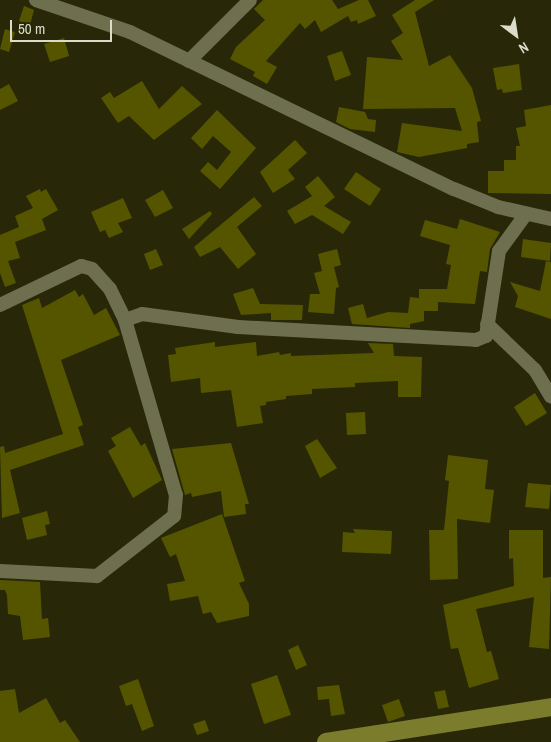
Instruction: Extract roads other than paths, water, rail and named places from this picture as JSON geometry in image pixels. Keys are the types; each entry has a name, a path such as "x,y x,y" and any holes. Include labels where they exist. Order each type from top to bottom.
{"main road":[{"path":"326,742 551,707"}],"street":[{"path":"36,0 57,3 130,32 454,189 498,207 551,219"},
{"path":"189,61 250,0"},
{"path":"125,320 142,314 238,327 467,341 486,336 499,251 526,214"},
{"path":"0,305 81,266 92,269 110,290 125,320 176,495 174,516 97,576 0,571"},
{"path":"487,324 535,370 551,397"}]}
